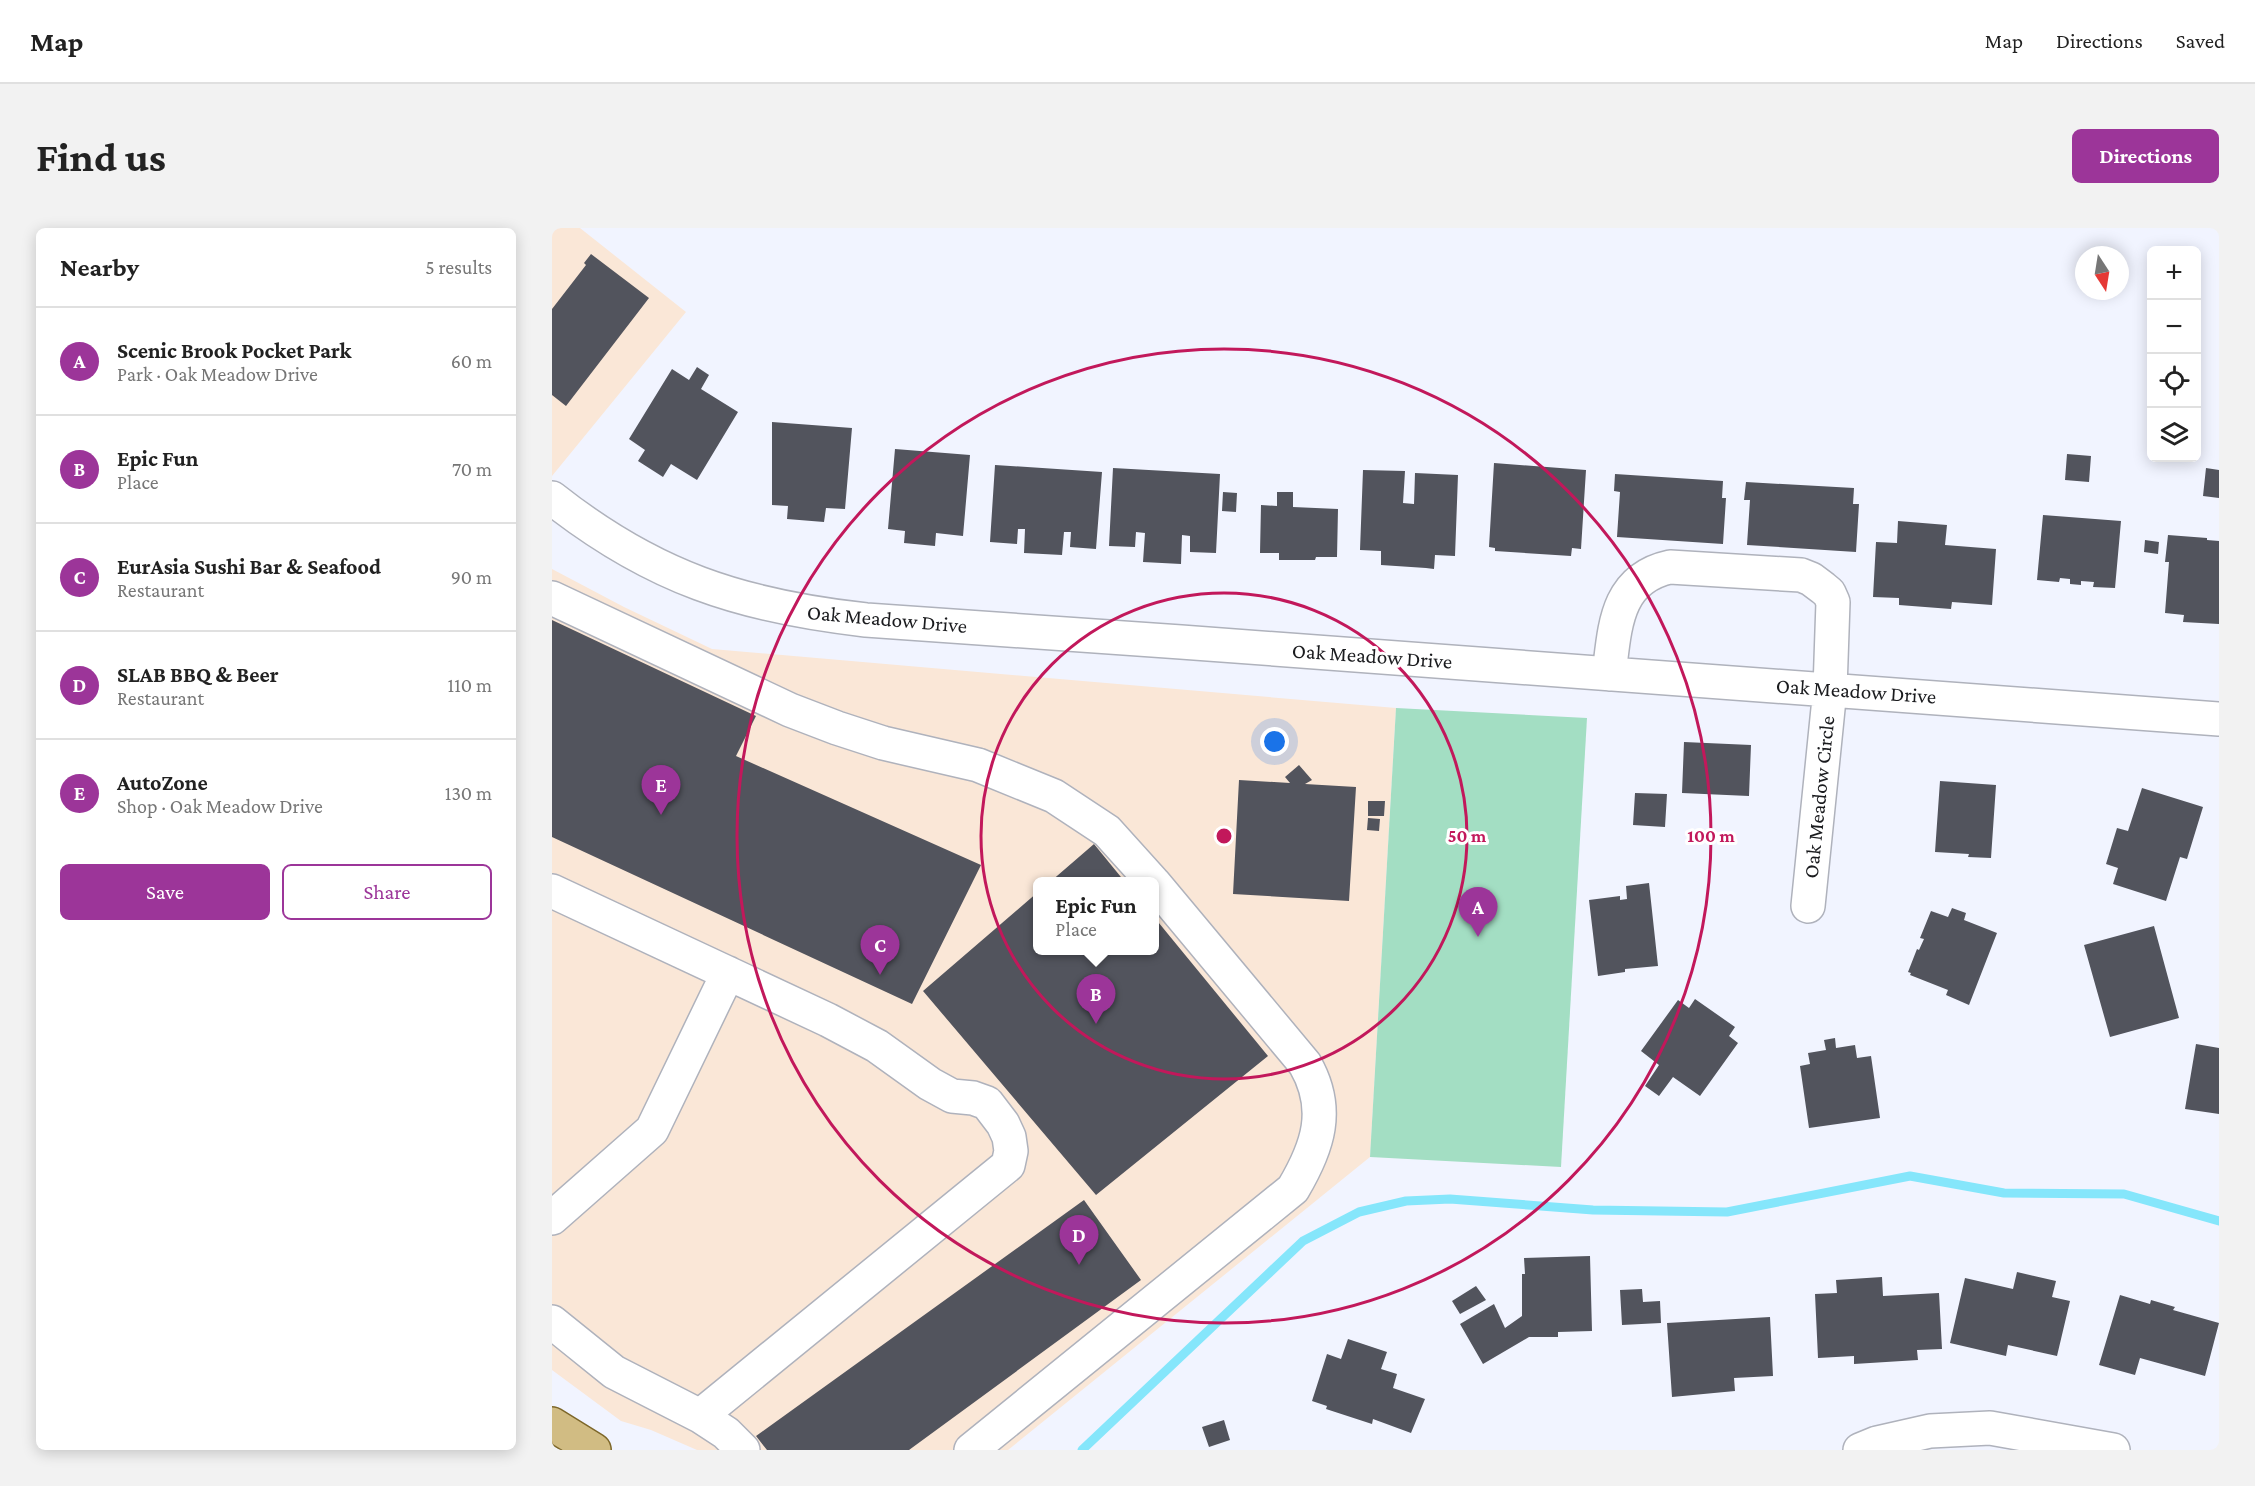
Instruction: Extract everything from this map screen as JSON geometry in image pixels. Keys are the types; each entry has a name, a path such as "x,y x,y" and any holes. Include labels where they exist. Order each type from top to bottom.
{"main road":[{"path":"552,1424 594,1450"}],"street":[{"name":"Oak Meadow Drive","path":"552,498 601,534 647,561 686,579 729,595 774,607 820,615 2219,719"},
{"name":"Oak Meadow Circle","path":"1609,674 1616,620 1622,602 1647,574 1670,567 1791,574 1811,579 1829,593 1833,602 1830,689 1808,906"},
{"path":"552,598 819,721 883,743 978,765 1054,796 1107,831 1149,877"},
{"path":"971,1450 1293,1189 1309,1163 1318,1131 1320,1107 1315,1082 1305,1064 1159,888"},
{"path":"552,891 828,1020 877,1046 930,1084 952,1096 974,1098 987,1103 1004,1124 1009,1137 1011,1151 1008,1164 700,1416"},
{"path":"552,1218 652,1130 728,973"},
{"path":"552,1322 614,1372 700,1416 726,1433 743,1450"},
{"path":"1860,1450 1877,1443 1930,1431 1990,1428 2113,1450"}],"shaded area":[{"path":"552,228 580,228 686,312 552,476"},
{"path":"552,569 712,649 1396,708 1370,1157 1008,1450 697,1450 651,1430 621,1421 552,1370"}],"green space":[{"path":"1396,708 1587,718 1561,1167 1370,1157"}],"building":[{"path":"591,254 649,298 566,406 552,395 552,309 586,265 584,263"},
{"path":"697,367 709,375 701,389 738,412 697,480 671,464 663,477 638,461 645,450 629,439 672,369 689,380"},
{"path":"772,422 852,428 845,509 826,508 824,522 787,519 788,506 772,505"},
{"path":"895,449 970,455 963,536 936,533 935,546 904,543 905,531 888,529"},
{"path":"2067,454 2091,456 2089,482 2065,480"},
{"path":"1494,463 1586,470 1581,549 1572,548 1571,556 1495,551 1495,548 1489,547"},
{"path":"995,465 1102,472 1096,549 1070,547 1071,532 1064,532 1062,555 1024,553 1025,529 1018,529 1017,544 990,542"},
{"path":"1113,468 1220,474 1216,553 1190,552 1190,536 1182,535 1181,564 1143,562 1145,533 1136,532 1135,547 1109,546"},
{"path":"2206,468 2219,470 2219,498 2203,496"},
{"path":"1363,470 1405,471 1403,503 1414,504 1415,473 1458,475 1455,556 1435,555 1434,569 1381,565 1381,551 1360,550"},
{"path":"1615,474 1723,481 1722,498 1726,498 1723,544 1617,537 1620,492 1614,491"},
{"path":"1746,482 1854,488 1853,504 1859,504 1856,552 1747,545 1750,500 1744,500"},
{"path":"1223,492 1237,493 1236,512 1222,511"},
{"path":"1277,492 1293,492 1293,507 1338,509 1337,557 1316,557 1315,560 1279,560 1279,553 1260,553 1261,505 1277,506"},
{"path":"2043,515 2121,521 2115,588 2093,587 2094,582 2081,581 2081,585 2070,584 2070,579 2060,578 2059,582 2037,580"},
{"path":"1898,521 1947,525 1945,545 1996,549 1992,605 1952,602 1951,609 1899,605 1899,598 1873,597 1876,542 1897,543"},
{"path":"2168,535 2219,541 2219,624 2183,622 2184,615 2165,613 2169,562 2165,562"},
{"path":"2145,540 2159,542 2158,554 2144,552"},
{"path":"552,620 756,716 736,756 981,865 912,1004 552,837"},
{"path":"1684,742 1751,745 1749,796 1682,793"},
{"path":"1299,765 1312,780 1305,784 1356,787 1349,901 1233,894 1239,780 1290,783 1285,777"},
{"path":"1940,781 1996,785 1991,858 1935,852"},
{"path":"2142,788 2203,807 2187,859 2180,857 2166,901 2113,884 2118,868 2106,864 2117,828 2128,831"},
{"path":"1635,793 1667,794 1665,827 1633,825"},
{"path":"1368,801 1385,801 1384,816 1368,816"},
{"path":"1368,818 1380,819 1379,831 1367,830"},
{"path":"1094,844 1121,877 1056,877"},
{"path":"1649,883 1658,966 1625,969 1625,972 1598,976 1589,900 1620,896 1620,900 1627,899 1626,886"},
{"path":"1033,896 1033,955 1159,955 1159,923 1268,1056 1096,1195 923,991"},
{"path":"1952,908 1966,913 1964,920 1997,933 1969,1005 1946,995 1948,990 1910,975 1911,973 1908,972 1917,949 1919,950 1924,939 1920,938 1931,911 1948,917"},
{"path":"2154,926 2179,1018 2110,1037 2084,945"},
{"path":"1695,999 1735,1027 1729,1036 1738,1043 1700,1096 1673,1077 1659,1096 1645,1086 1659,1065 1641,1051 1678,1000 1689,1008"},
{"path":"1835,1038 1836,1048 1855,1045 1857,1058 1871,1056 1880,1118 1809,1128 1800,1066 1810,1064 1808,1053 1826,1050 1824,1040"},
{"path":"2196,1044 2219,1048 2219,1114 2185,1109"},
{"path":"1084,1200 1141,1280 909,1450 767,1450 756,1436"},
{"path":"1590,1256 1592,1331 1558,1332 1558,1337 1529,1337 1483,1364 1460,1324 1494,1304 1505,1328 1522,1316 1524,1258"},
{"path":"2017,1272 2056,1281 2052,1297 2070,1301 2057,1356 2008,1345 2006,1356 1950,1343 1965,1278 2013,1289"},
{"path":"1882,1277 1883,1296 1939,1293 1942,1349 1917,1350 1918,1360 1854,1364 1854,1356 1818,1358 1815,1294 1837,1293 1836,1280"},
{"path":"1476,1286 1486,1300 1460,1314 1452,1301"},
{"path":"1642,1289 1643,1302 1660,1301 1661,1323 1622,1325 1620,1290"},
{"path":"2120,1295 2150,1304 2151,1300 2175,1307 2173,1310 2219,1323 2205,1376 2140,1358 2135,1375 2099,1365"},
{"path":"1770,1317 1773,1376 1734,1378 1735,1391 1672,1397 1667,1323"},
{"path":"1348,1339 1387,1352 1381,1369 1397,1374 1393,1388 1425,1399 1411,1433 1373,1419 1372,1424 1326,1409 1327,1406 1312,1401 1327,1354 1341,1359"},
{"path":"1224,1420 1230,1440 1209,1447 1202,1427"}],"waterway":[{"path":"1082,1450 1303,1241 1359,1212 1406,1201 1450,1199 1593,1210 1727,1212 1910,1176 2004,1193 2124,1194 2219,1221"}],"place":[{"name":"AutoZone","path":"661,815"},
{"name":"Scenic Brook Pocket Park","path":"1478,937"},
{"name":"EurAsia Sushi Bar & Seafood","path":"880,975"},
{"name":"Epic Fun","path":"1096,1024"},
{"name":"SLAB BBQ & Beer","path":"1079,1265"}]}
